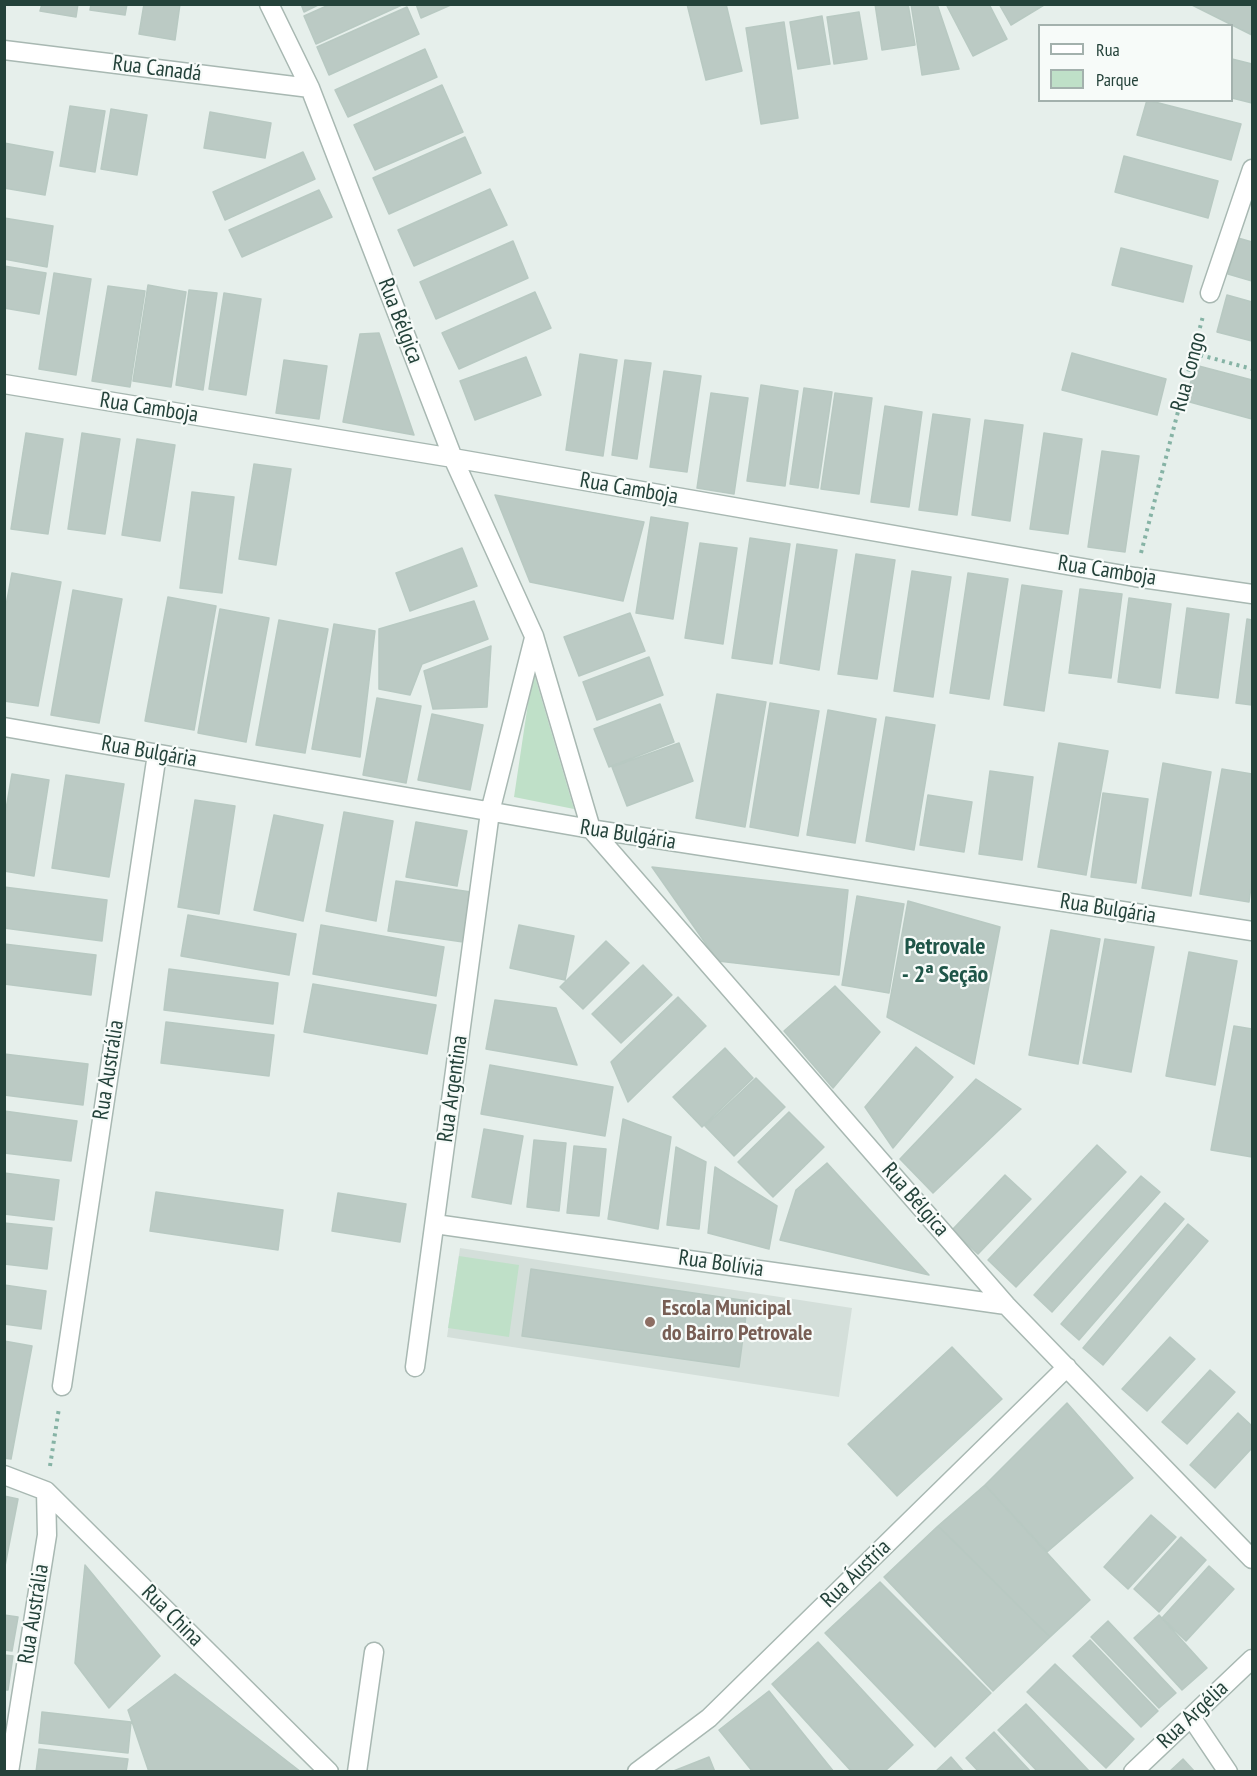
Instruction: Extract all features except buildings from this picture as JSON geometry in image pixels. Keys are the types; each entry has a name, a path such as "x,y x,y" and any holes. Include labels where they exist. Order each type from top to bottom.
{"street":[{"name":"Rua Bélgica","path":"269,4 310,88 453,458 534,636 591,829 1006,1305 1252,1559"},
{"name":"Rua Canadá","path":"4,50 310,88"},
{"path":"1210,292 1252,169"},
{"name":"Rua Camboja","path":"4,384 453,458 1135,577 1252,594"},
{"name":"Rua Argentina","path":"415,1367 490,812 534,636"},
{"name":"Rua Bulgária","path":"4,727 591,829 1252,931"},
{"name":"Rua Austrália","path":"62,1386 157,754"},
{"name":"Rua Bolívia","path":"435,1224 1006,1305"},
{"name":"Rua Áustria","path":"637,1772 709,1718 1067,1367"},
{"name":"Rua China","path":"4,1475 46,1491 329,1772"},
{"name":"Rua Austrália","path":"9,1772 47,1535 46,1491"},
{"path":"357,1772 374,1652"},
{"name":"Rua Argélia","path":"1133,1772 1252,1659"},
{"path":"1191,1717 1228,1772"}],"path":[{"name":"Rua Congo","path":"1135,577 1210,292"},
{"path":"1194,353 1252,369"},
{"path":"46,1491 62,1386"}],"shaded area":[{"name":"Escola Municipal do Bairro Petrovale","path":"460,1248 852,1308 839,1397 447,1337"}],"green space":[{"path":"533,670 574,809 514,797"},
{"path":"459,1256 519,1265 509,1337 448,1328"}],"place":[{"name":"Escola Municipal do Bairro Petrovale","path":"650,1322"}],"district":[{"name":"Petrovale - 2ª Seção","path":"945,961"}]}
